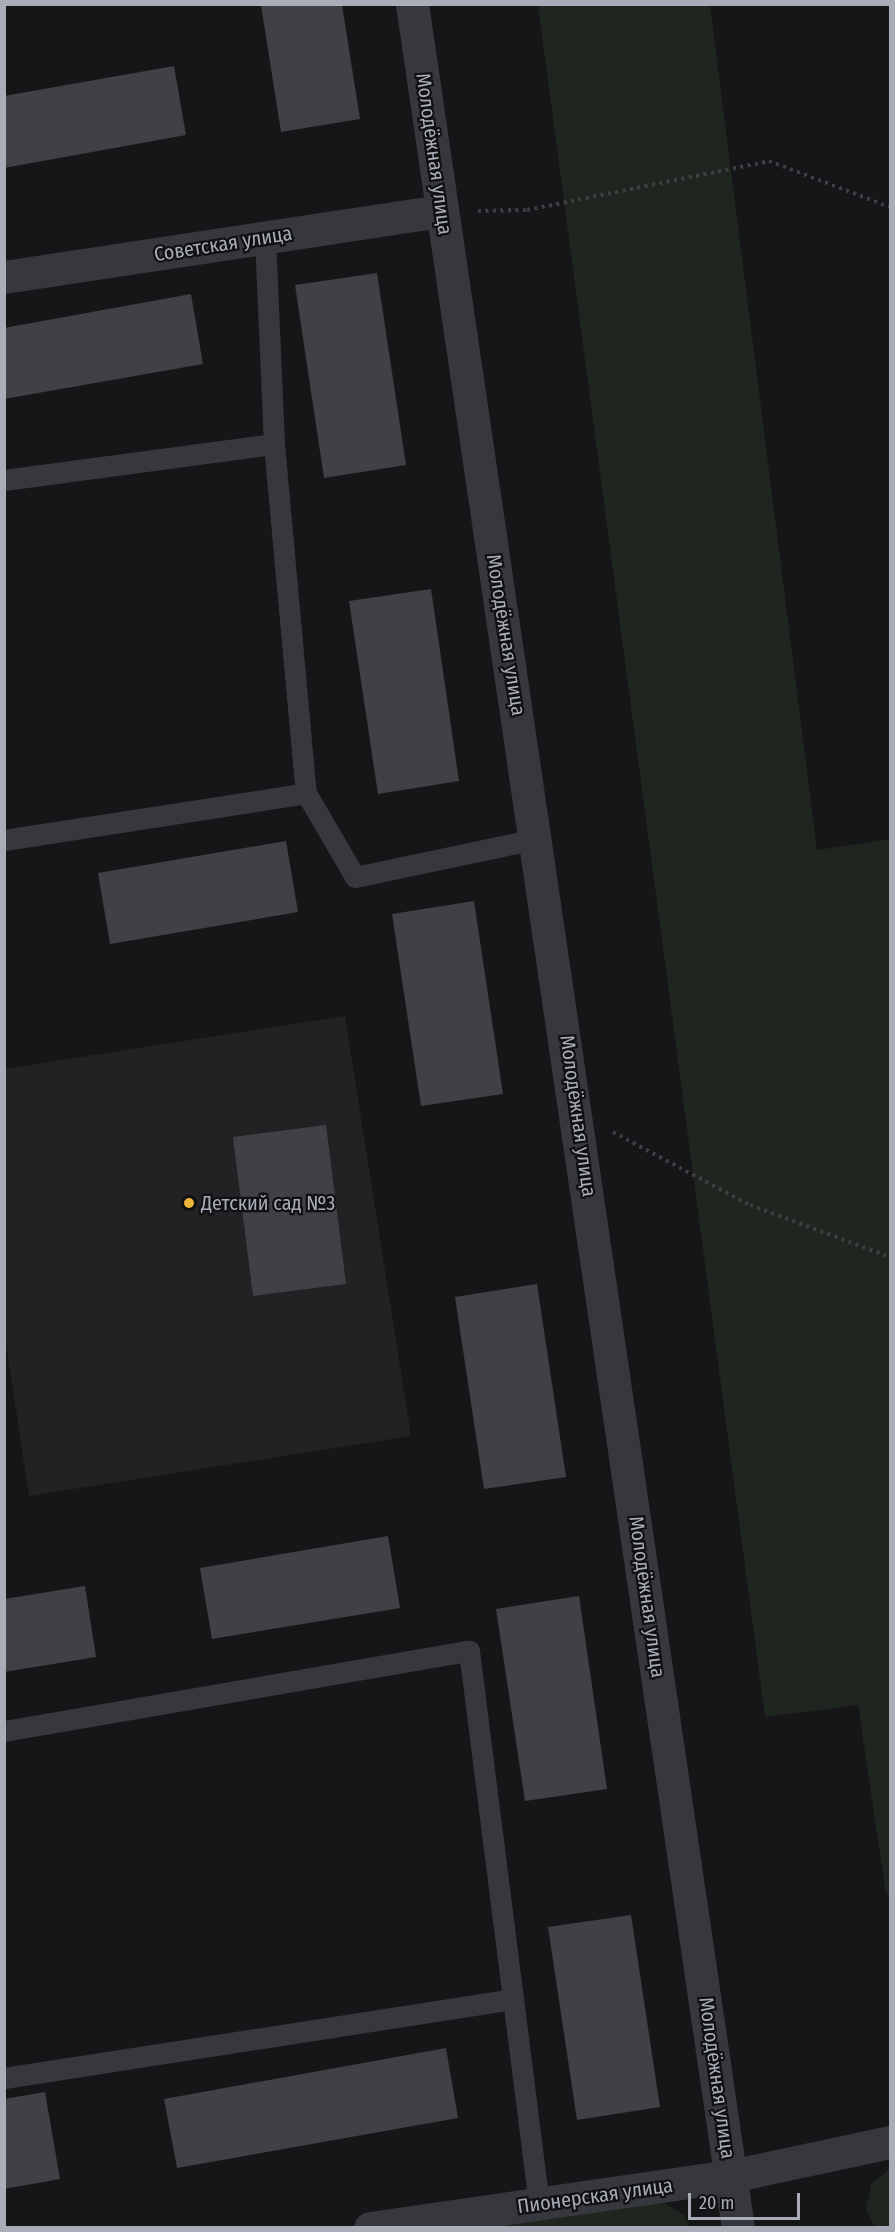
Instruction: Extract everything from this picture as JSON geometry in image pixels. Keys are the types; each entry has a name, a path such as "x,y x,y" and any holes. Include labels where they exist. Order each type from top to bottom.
{"street":[{"name":"Молодёжная улица","path":"412,4 578,1113 738,2228"},
{"name":"Советская улица","path":"4,277 442,211"},
{"name":"Пионерская улица","path":"370,2228 731,2176 891,2142"}],"lane":[{"path":"266,238 274,444 306,793 355,877 536,839"},
{"path":"4,480 274,444"},
{"path":"4,840 306,793"},
{"path":"4,1731 469,1651 539,2204"},
{"path":"4,2078 513,1999"}],"path":[{"path":"442,211 527,210 769,161 891,207"},
{"path":"578,1113 750,1205 891,1257"}],"shaded area":[{"path":"538,5 710,5 817,850 890,839 890,1894 886,1894 858,1705 765,1717"},
{"name":"Детский сад №3","path":"345,1016 411,1436 29,1496 5,1337 4,1069"},
{"path":"890,2169 890,2227 875,2227 866,2210 871,2184"},
{"path":"662,2202 684,2215 689,2227 490,2228"}],"building":[{"path":"261,5 342,5 360,119 281,132"},
{"path":"174,66 186,135 4,168 4,96"},
{"path":"377,273 406,465 324,478 295,285"},
{"path":"191,294 203,364 4,399 4,328"},
{"path":"431,589 459,781 378,794 349,601"},
{"path":"286,841 298,912 110,944 98,873"},
{"path":"474,901 503,1094 421,1106 392,914"},
{"path":"326,1125 346,1284 253,1296 233,1137"},
{"path":"537,1284 566,1477 484,1489 455,1297"},
{"path":"388,1536 400,1608 212,1639 200,1568"},
{"path":"85,1586 96,1657 4,1672 4,1599"},
{"path":"579,1596 607,1789 525,1801 496,1609"},
{"path":"631,1915 660,2107 577,2120 548,1927"},
{"path":"446,2048 458,2118 177,2168 164,2099"},
{"path":"45,2092 60,2179 4,2189 4,2099"}],"place":[{"name":"Детский сад №3","path":"189,1203"}]}
